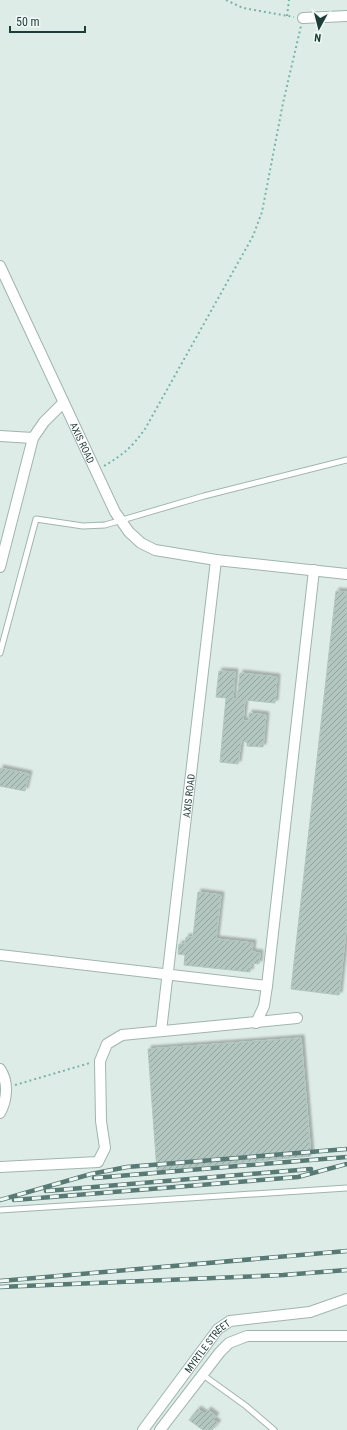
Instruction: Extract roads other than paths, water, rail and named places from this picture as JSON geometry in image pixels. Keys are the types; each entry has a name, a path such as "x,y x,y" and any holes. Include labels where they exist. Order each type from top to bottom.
{"street":[{"path":"303,18 347,16"},
{"name":"AXIS ROAD","path":"0,266 63,403 120,521 141,543 155,550 216,560 347,574"},
{"path":"0,567 33,438 44,422 63,403"},
{"path":"0,436 33,438"},
{"name":"AXIS ROAD","path":"161,1031 166,975 216,560"},
{"path":"256,1023 264,1006 267,986 314,570"},
{"path":"0,955 267,986"},
{"path":"0,1167 98,1162 106,1148 101,1121 100,1061 107,1044 122,1035 298,1018"},
{"path":"0,1069 7,1088 4,1104 0,1113"},
{"name":"MYRTLE STREET","path":"143,1430 218,1329 230,1321 310,1312 347,1300"},
{"path":"160,1430 220,1352 238,1338 247,1336 347,1336"}],"lane":[{"path":"0,653 36,519 83,526 105,525 204,496 347,460"},
{"path":"0,1210 347,1188"},
{"path":"203,1375 274,1430"}],"railway":[{"path":"0,1200 91,1174 127,1167 347,1149"},
{"path":"94,1178 347,1157"},
{"path":"14,1200 298,1177 347,1164"},
{"path":"46,1191 311,1169"},
{"path":"0,1281 347,1251"},
{"path":"0,1287 283,1275 347,1270"}]}
